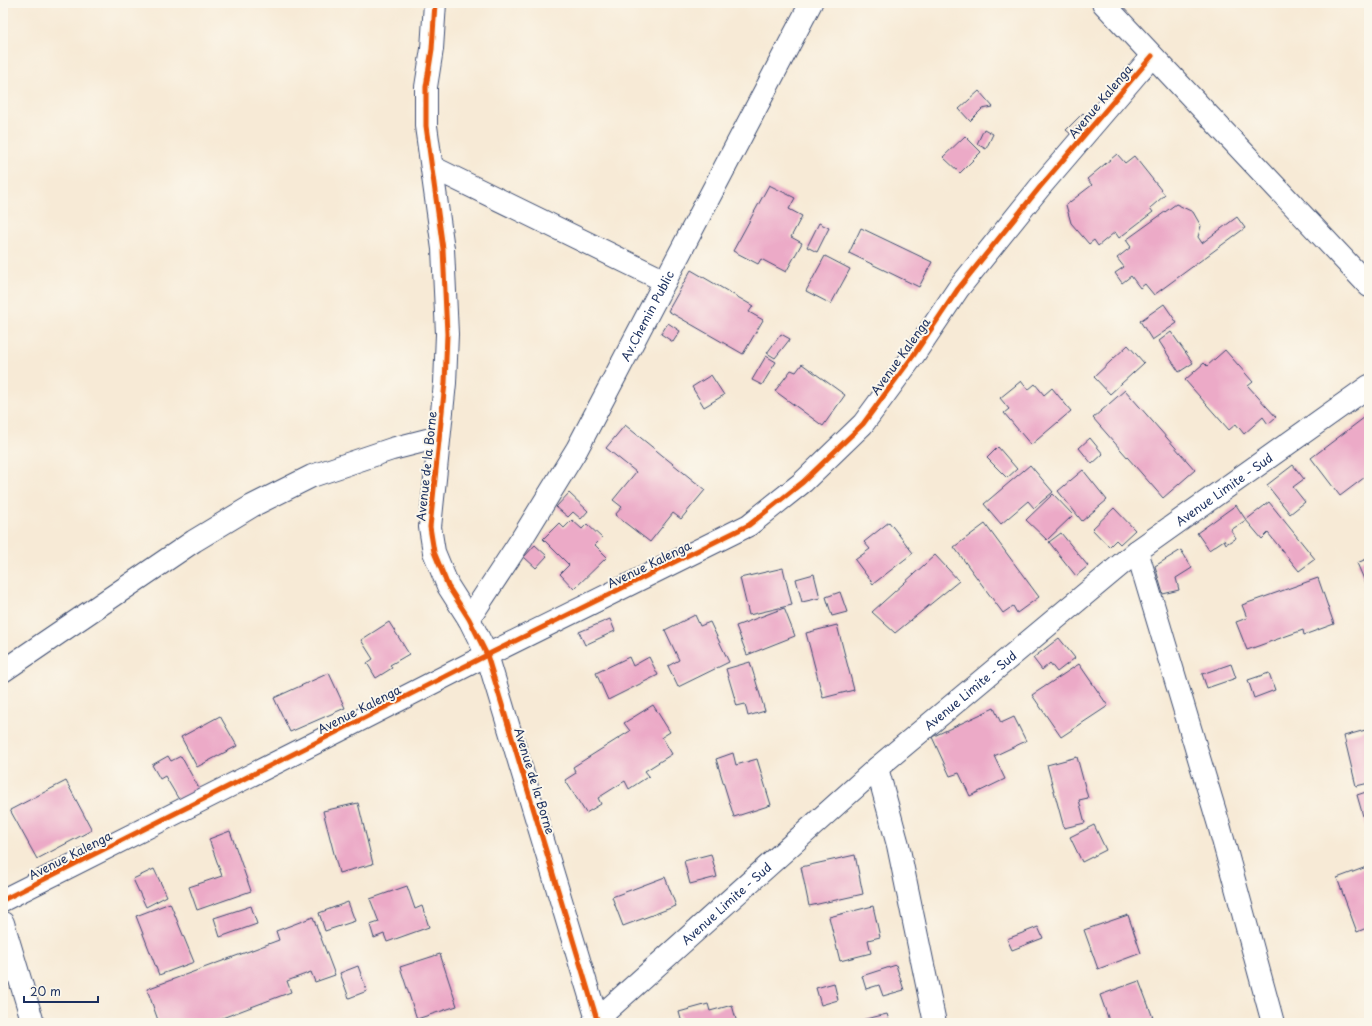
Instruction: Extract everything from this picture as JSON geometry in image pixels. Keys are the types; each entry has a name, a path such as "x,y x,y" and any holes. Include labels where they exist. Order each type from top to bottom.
{"street":[{"name":"Avenue de la Borne","path":"435,3 432,49 426,87 426,126 443,249 447,334 444,383 430,527 434,552 448,586 469,620 487,654 596,1022"},
{"name":"Av.Chemin Public","path":"469,620 577,449 811,3"},
{"path":"1103,3 1369,286"},
{"name":"Avenue Kalenga","path":"3,900 487,654 749,525 803,482 862,424 913,356 958,289 1040,187 1152,56"},
{"path":"432,167 665,281"},
{"name":"Avenue Limite - Sud","path":"596,1022 877,768 1137,551 1369,386"},
{"path":"3,671 194,541 252,506 312,476 392,449 439,437"},
{"path":"1137,551 1219,825 1273,1023"},
{"path":"877,768 898,845 935,1023"},
{"path":"3,923 33,1023"}],"building":[{"path":"979,91 993,107 982,109 970,121 959,109"},
{"path":"1083,113 1088,118 1072,135 1066,130"},
{"path":"984,129 993,134 986,149 977,144"},
{"path":"965,136 981,152 960,173 943,157"},
{"path":"1117,154 1125,163 1134,156 1165,195 1150,208 1153,212 1119,238 1115,232 1098,246 1094,240 1089,244 1071,223 1066,205 1092,185 1087,179"},
{"path":"769,185 795,198 789,209 802,216 791,237 802,243 786,272 761,259 758,264 733,251"},
{"path":"1176,204 1193,212 1201,226 1198,237 1202,243 1237,217 1245,228 1154,295 1145,284 1140,288 1131,276 1122,283 1115,273 1124,267 1117,258 1131,247 1126,240"},
{"path":"819,223 829,228 817,252 807,247"},
{"path":"861,228 932,262 919,287 849,253"},
{"path":"825,256 850,269 831,304 806,291"},
{"path":"691,270 753,306 749,312 763,320 743,354 668,311"},
{"path":"1164,304 1177,323 1152,340 1140,321"},
{"path":"668,323 680,331 673,342 661,334"},
{"path":"1171,332 1193,363 1179,372 1159,341"},
{"path":"781,334 790,339 775,358 767,353"},
{"path":"1128,345 1144,363 1110,394 1094,377"},
{"path":"1225,350 1253,382 1248,386 1276,417 1268,424 1263,417 1244,434 1236,424 1229,430 1185,380 1204,363 1207,366"},
{"path":"766,356 776,362 762,385 752,380"},
{"path":"802,364 845,395 823,426 775,391 791,370 796,372"},
{"path":"711,375 724,395 704,407 692,387"},
{"path":"1021,381 1028,390 1035,384 1044,395 1052,388 1071,411 1031,445 1004,413 1009,409 1000,398"},
{"path":"1125,390 1195,470 1163,498 1093,418"},
{"path":"1369,414 1369,474 1340,496 1311,458"},
{"path":"625,425 705,490 681,519 673,513 650,542 615,515 622,507 613,500 636,472 606,448"},
{"path":"1090,438 1103,454 1092,464 1079,448"},
{"path":"998,447 1017,469 1007,478 987,458"},
{"path":"1030,465 1053,492 1034,508 1028,501 1001,524 984,504"},
{"path":"1293,465 1304,479 1293,487 1305,502 1290,514 1267,485"},
{"path":"1083,470 1107,500 1082,521 1058,491"},
{"path":"569,493 588,511 581,519 573,512 568,517 556,507"},
{"path":"1053,494 1073,515 1047,540 1026,520"},
{"path":"1269,502 1315,559 1299,571 1268,533 1262,539 1246,520"},
{"path":"1236,505 1246,520 1231,530 1236,538 1226,544 1224,540 1209,550 1197,533"},
{"path":"1114,508 1135,530 1120,544 1116,540 1109,547 1092,529"},
{"path":"572,520 582,529 587,524 602,538 595,545 607,557 574,589 560,574 569,565 543,539 559,523 564,528"},
{"path":"889,522 913,553 873,584 855,560 870,549 864,542"},
{"path":"985,524 1039,597 1017,613 1013,606 1003,613 954,547"},
{"path":"1061,533 1088,566 1076,576 1049,542"},
{"path":"535,545 547,556 536,568 524,557"},
{"path":"1181,550 1192,568 1176,578 1179,590 1163,594 1155,566"},
{"path":"935,555 959,581 895,633 872,612"},
{"path":"1369,558 1369,591 1357,563"},
{"path":"783,568 792,605 749,615 740,578"},
{"path":"814,574 820,598 802,602 796,579"},
{"path":"1318,578 1334,624 1304,635 1303,630 1247,650 1236,622 1247,618 1242,605"},
{"path":"840,592 847,612 832,616 826,597"},
{"path":"784,608 795,636 747,655 736,626"},
{"path":"695,615 700,626 710,622 729,662 678,687 668,666 679,660 665,630"},
{"path":"610,619 615,631 585,645 579,632"},
{"path":"389,622 409,654 390,665 392,668 376,678 367,663 373,659 361,640"},
{"path":"837,625 854,690 823,698 806,633"},
{"path":"1059,638 1075,658 1057,672 1050,663 1042,670 1033,658"},
{"path":"629,657 633,666 649,657 658,675 608,700 596,673"},
{"path":"750,662 765,711 748,716 745,704 737,706 726,669"},
{"path":"1079,664 1108,706 1061,737 1032,695"},
{"path":"1231,664 1236,678 1207,688 1202,674"},
{"path":"329,673 345,708 290,732 274,698"},
{"path":"1269,673 1275,690 1254,698 1248,680"},
{"path":"653,705 670,732 662,737 672,754 645,771 649,776 629,789 625,781 598,798 601,804 586,813 565,780 576,773 573,767 630,731 624,723"},
{"path":"994,708 1001,723 1014,717 1026,741 994,756 1005,779 970,796 959,773 950,776 932,737"},
{"path":"220,716 237,746 197,767 181,737"},
{"path":"1369,729 1369,783 1356,786 1344,736"},
{"path":"733,753 736,765 757,759 771,805 734,817 716,759"},
{"path":"168,756 171,761 181,756 201,792 181,803 165,776 160,779 152,765"},
{"path":"1077,757 1088,798 1079,800 1085,823 1064,828 1047,765"},
{"path":"66,781 92,830 37,859 10,810"},
{"path":"1369,791 1369,837 1357,795"},
{"path":"358,803 373,864 339,873 323,811"},
{"path":"1094,825 1106,850 1082,862 1070,837"},
{"path":"230,831 251,891 197,910 189,887 222,876 209,839"},
{"path":"711,854 717,877 690,884 684,861"},
{"path":"855,855 863,894 809,906 801,867"},
{"path":"1369,866 1369,927 1357,932 1337,878"},
{"path":"154,869 167,896 146,907 133,879"},
{"path":"665,877 676,906 623,926 612,897"},
{"path":"407,886 415,909 422,906 429,927 387,942 384,934 374,938 370,925 379,922 370,899"},
{"path":"348,902 355,921 325,931 319,913"},
{"path":"170,903 194,962 159,975 136,916"},
{"path":"251,906 257,924 220,937 214,918"},
{"path":"873,906 880,937 868,940 871,953 840,961 829,917"},
{"path":"1128,915 1141,953 1098,969 1084,930"},
{"path":"313,917 335,975 315,982 311,972 287,981 291,992 209,1023 159,1023 147,989 279,940 276,931"},
{"path":"1038,927 1043,938 1012,950 1007,939"},
{"path":"440,954 457,1006 417,1019 400,967"},
{"path":"896,965 904,990 883,996 879,985 866,989 862,976"},
{"path":"358,966 367,991 349,998 340,973"},
{"path":"1139,981 1155,1023 1110,1023 1100,995"},
{"path":"834,983 838,1000 821,1005 816,988"},
{"path":"708,1004 710,1011 732,1005 737,1023 682,1023 679,1012"},
{"path":"887,1014 890,1023 853,1023 853,1022"}],"cycle path":[{"path":"435,3 432,49 426,87 426,126 443,249 447,334 445,383 430,527 434,552 448,586 469,619 487,655 598,1023"},
{"path":"3,900 487,655 749,525 803,482 863,424 913,356 958,289 1040,187 1152,56"}]}
